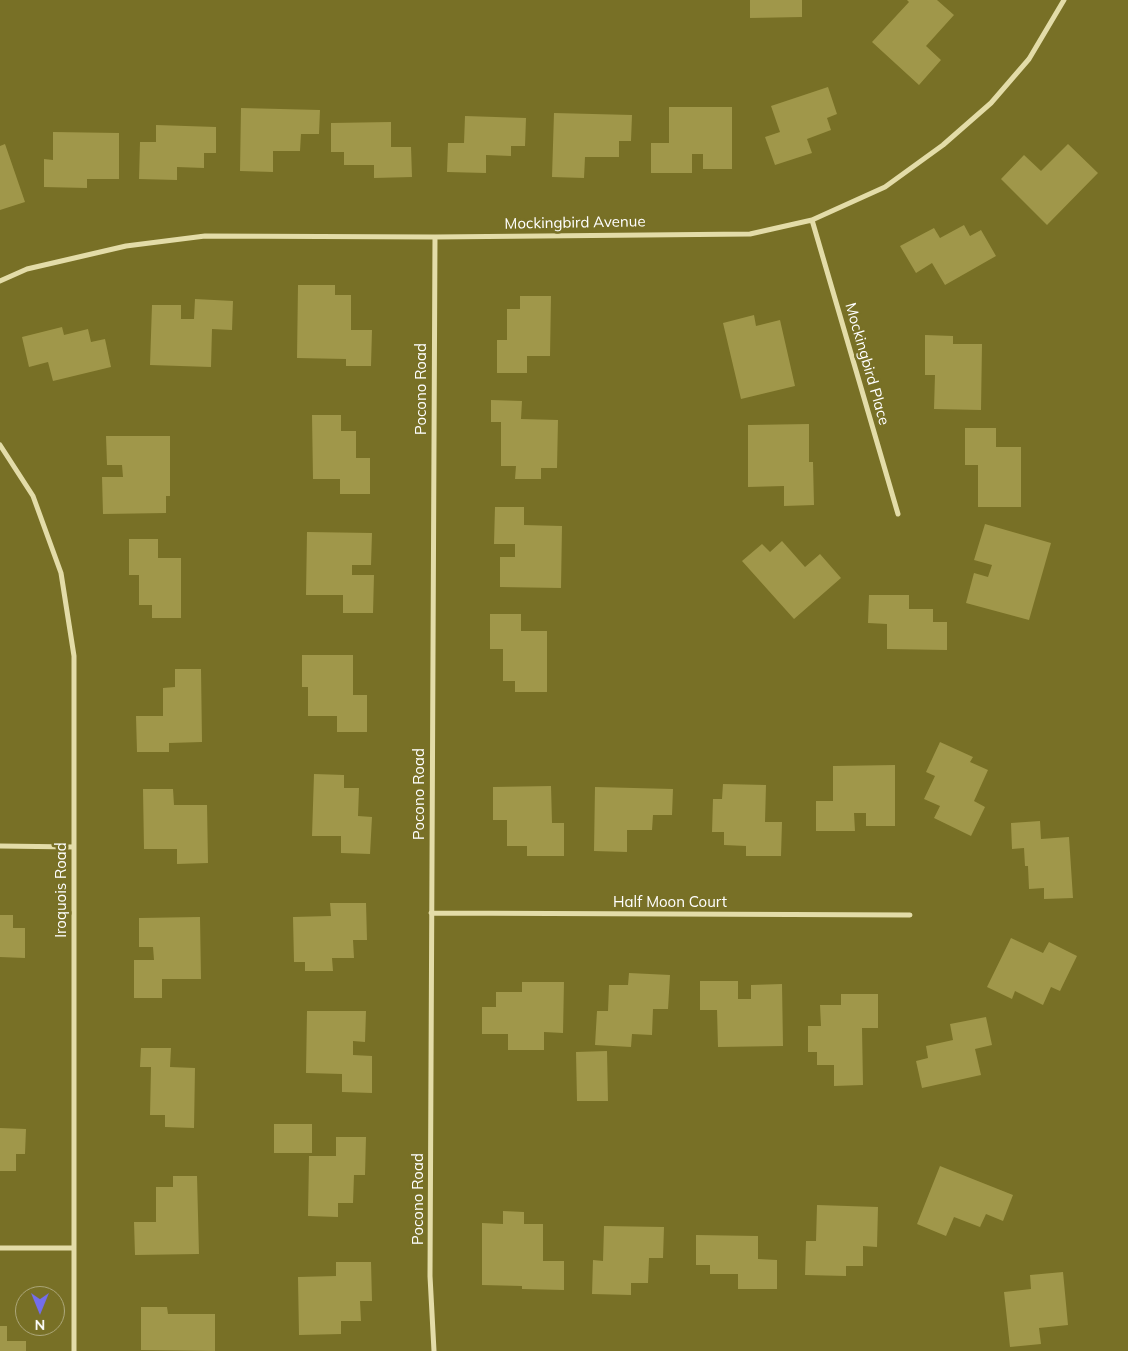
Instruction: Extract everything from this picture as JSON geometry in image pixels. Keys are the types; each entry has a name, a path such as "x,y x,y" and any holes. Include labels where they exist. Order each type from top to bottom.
{"street":[{"name":"Mockingbird Avenue","path":"0,281 27,269 126,246 205,236 435,237 750,234 812,220 885,187 943,145 992,103 1029,60 1064,0"},
{"name":"Mockingbird Place","path":"812,220 898,514"},
{"name":"Pocono Road","path":"434,1351 430,1276 435,237"},
{"name":"Iroquois Road","path":"0,445 33,496 61,574 74,656 74,1351"},
{"path":"0,846 74,847"},
{"name":"Half Moon Court","path":"431,913 910,915"},
{"path":"0,1248 74,1248"}],"building":[{"path":"750,0 802,0 802,17 750,18"},
{"path":"907,0 937,0 954,15 926,46 941,60 919,85 872,42 909,2"},
{"path":"828,87 837,114 827,118 831,130 807,139 812,153 775,165 765,137 780,132 771,106"},
{"path":"669,107 732,107 732,169 703,169 703,154 692,154 692,173 651,173 651,143 669,143"},
{"path":"241,108 320,110 319,134 301,134 300,151 273,151 273,172 240,171"},
{"path":"554,113 632,115 631,141 619,141 619,157 585,157 584,178 552,177"},
{"path":"465,116 526,118 525,146 511,146 511,156 486,155 486,173 447,172 448,143 464,143"},
{"path":"391,122 391,147 411,147 412,177 374,178 374,165 344,165 344,152 331,152 331,123"},
{"path":"156,125 216,127 216,153 204,153 204,168 177,167 177,180 139,179 140,142 156,142"},
{"path":"53,132 119,133 119,179 87,179 87,188 44,187 44,159 53,160"},
{"path":"5,144 25,202 0,210 0,146"},
{"path":"1068,144 1098,173 1047,225 1001,179 1024,155 1041,171"},
{"path":"964,225 970,236 981,230 996,256 945,285 932,263 916,273 900,246 934,228 940,238"},
{"path":"298,285 335,285 335,295 351,295 351,330 372,330 371,366 346,366 346,359 297,358"},
{"path":"520,296 551,296 550,356 527,356 527,373 497,373 497,340 507,340 507,309 520,309"},
{"path":"195,299 233,301 232,330 212,329 211,367 150,365 152,305 181,305 181,319 194,319"},
{"path":"754,315 756,326 780,320 795,386 741,399 723,323"},
{"path":"62,327 64,335 88,329 91,342 105,339 111,367 53,381 48,362 29,367 22,337"},
{"path":"925,335 953,336 953,344 982,344 981,410 934,409 935,375 925,375"},
{"path":"491,400 522,401 521,419 558,420 557,468 541,468 541,479 515,479 516,466 501,466 501,422 491,422"},
{"path":"312,415 341,415 341,431 356,431 356,458 370,458 370,494 340,494 340,479 313,479"},
{"path":"809,424 809,462 813,462 814,505 784,506 784,486 748,487 748,425"},
{"path":"965,428 996,428 996,447 1021,447 1021,507 978,507 978,465 965,465"},
{"path":"106,436 170,436 170,496 166,496 166,513 103,514 102,477 123,477 122,465 107,465"},
{"path":"495,507 524,507 524,525 562,526 561,588 500,587 500,557 515,557 515,544 494,544"},
{"path":"985,524 1051,543 1029,620 966,603 974,573 988,577 992,565 974,560"},
{"path":"307,532 372,533 371,565 352,565 352,575 374,575 373,613 343,613 343,595 306,595"},
{"path":"129,539 158,539 158,558 181,558 181,618 152,618 152,605 139,605 139,575 129,575"},
{"path":"782,541 805,567 820,554 841,578 794,619 742,561 762,544 770,552"},
{"path":"869,595 909,595 909,609 933,609 933,622 947,622 947,650 887,649 887,624 868,623"},
{"path":"490,614 521,614 521,631 547,631 547,692 515,692 515,681 503,681 503,649 490,649"},
{"path":"302,655 353,655 353,695 367,695 367,732 337,732 337,716 308,716 308,687 302,687"},
{"path":"175,669 201,669 202,742 169,743 169,752 137,752 136,716 163,716 163,688 175,687"},
{"path":"940,742 973,757 970,762 988,770 974,801 985,807 971,836 934,818 940,806 924,799 935,776 926,772"},
{"path":"895,765 895,826 866,826 866,813 854,813 855,831 816,831 816,801 833,801 833,766"},
{"path":"314,774 344,775 344,788 359,788 358,816 372,817 370,854 341,853 341,836 312,836"},
{"path":"723,784 766,785 765,822 782,822 781,856 746,856 746,846 724,845 724,832 712,832 713,799 722,799"},
{"path":"551,786 552,823 564,823 564,856 527,856 527,846 507,846 507,820 493,820 493,787"},
{"path":"595,787 673,789 672,815 653,815 652,830 627,830 627,852 594,851"},
{"path":"143,789 173,789 174,805 207,805 208,863 177,864 177,849 144,849"},
{"path":"1040,821 1041,839 1069,837 1073,898 1044,899 1044,888 1029,889 1028,866 1025,866 1024,848 1012,849 1011,823"},
{"path":"330,903 366,903 367,940 353,940 354,958 332,958 333,971 305,971 305,962 294,962 293,917 331,916"},
{"path":"0,915 13,915 13,928 25,928 25,958 0,957"},
{"path":"200,917 201,979 162,979 162,998 134,998 134,960 154,960 153,947 139,947 139,918"},
{"path":"1011,938 1043,953 1049,942 1077,956 1060,991 1051,987 1043,1005 1015,991 1012,999 987,987"},
{"path":"629,973 670,975 668,1009 653,1009 652,1035 632,1034 631,1047 595,1045 597,1011 608,1011 609,985 628,985"},
{"path":"700,981 738,981 738,999 751,999 751,985 782,984 783,1046 718,1047 717,1010 700,1010"},
{"path":"522,982 564,982 563,1033 544,1032 544,1050 508,1050 508,1034 482,1034 482,1007 496,1007 496,992 522,992"},
{"path":"841,994 878,994 878,1028 862,1028 863,1085 834,1086 834,1065 817,1065 817,1052 808,1052 808,1026 821,1026 820,1005 841,1005"},
{"path":"307,1011 366,1011 365,1042 353,1041 353,1055 372,1056 372,1093 342,1092 342,1074 306,1073"},
{"path":"986,1017 992,1045 975,1049 981,1075 922,1088 916,1061 928,1058 926,1046 953,1040 950,1024"},
{"path":"141,1048 171,1048 170,1067 195,1068 194,1128 165,1127 165,1115 150,1115 151,1067 140,1067"},
{"path":"607,1051 608,1101 577,1101 576,1052"},
{"path":"274,1124 312,1124 312,1153 274,1153"},
{"path":"0,1128 26,1129 25,1154 16,1154 16,1171 0,1171"},
{"path":"336,1137 366,1137 365,1175 354,1175 353,1203 338,1203 338,1217 308,1216 309,1156 336,1156"},
{"path":"940,1166 1013,1195 1003,1221 986,1214 980,1227 954,1217 946,1236 917,1224"},
{"path":"173,1176 197,1176 199,1254 135,1255 134,1222 156,1222 156,1187 173,1187"},
{"path":"817,1205 878,1207 877,1247 863,1246 863,1266 846,1266 846,1276 805,1275 806,1241 816,1241"},
{"path":"503,1211 524,1212 524,1224 543,1224 543,1261 564,1261 564,1290 522,1289 522,1286 482,1285 482,1223 503,1224"},
{"path":"604,1226 664,1227 663,1258 649,1258 648,1283 631,1283 631,1295 592,1294 593,1260 603,1261"},
{"path":"696,1235 758,1236 758,1259 777,1260 777,1289 738,1289 738,1274 710,1274 710,1265 696,1265"},
{"path":"336,1262 371,1262 372,1301 360,1301 361,1321 341,1321 341,1334 299,1335 298,1277 336,1276"},
{"path":"1063,1272 1068,1325 1039,1328 1041,1344 1010,1347 1004,1292 1031,1289 1030,1275"},
{"path":"141,1307 167,1307 168,1314 215,1314 215,1351 141,1350"},
{"path":"0,1326 7,1326 7,1341 26,1341 26,1351 0,1351"}]}
